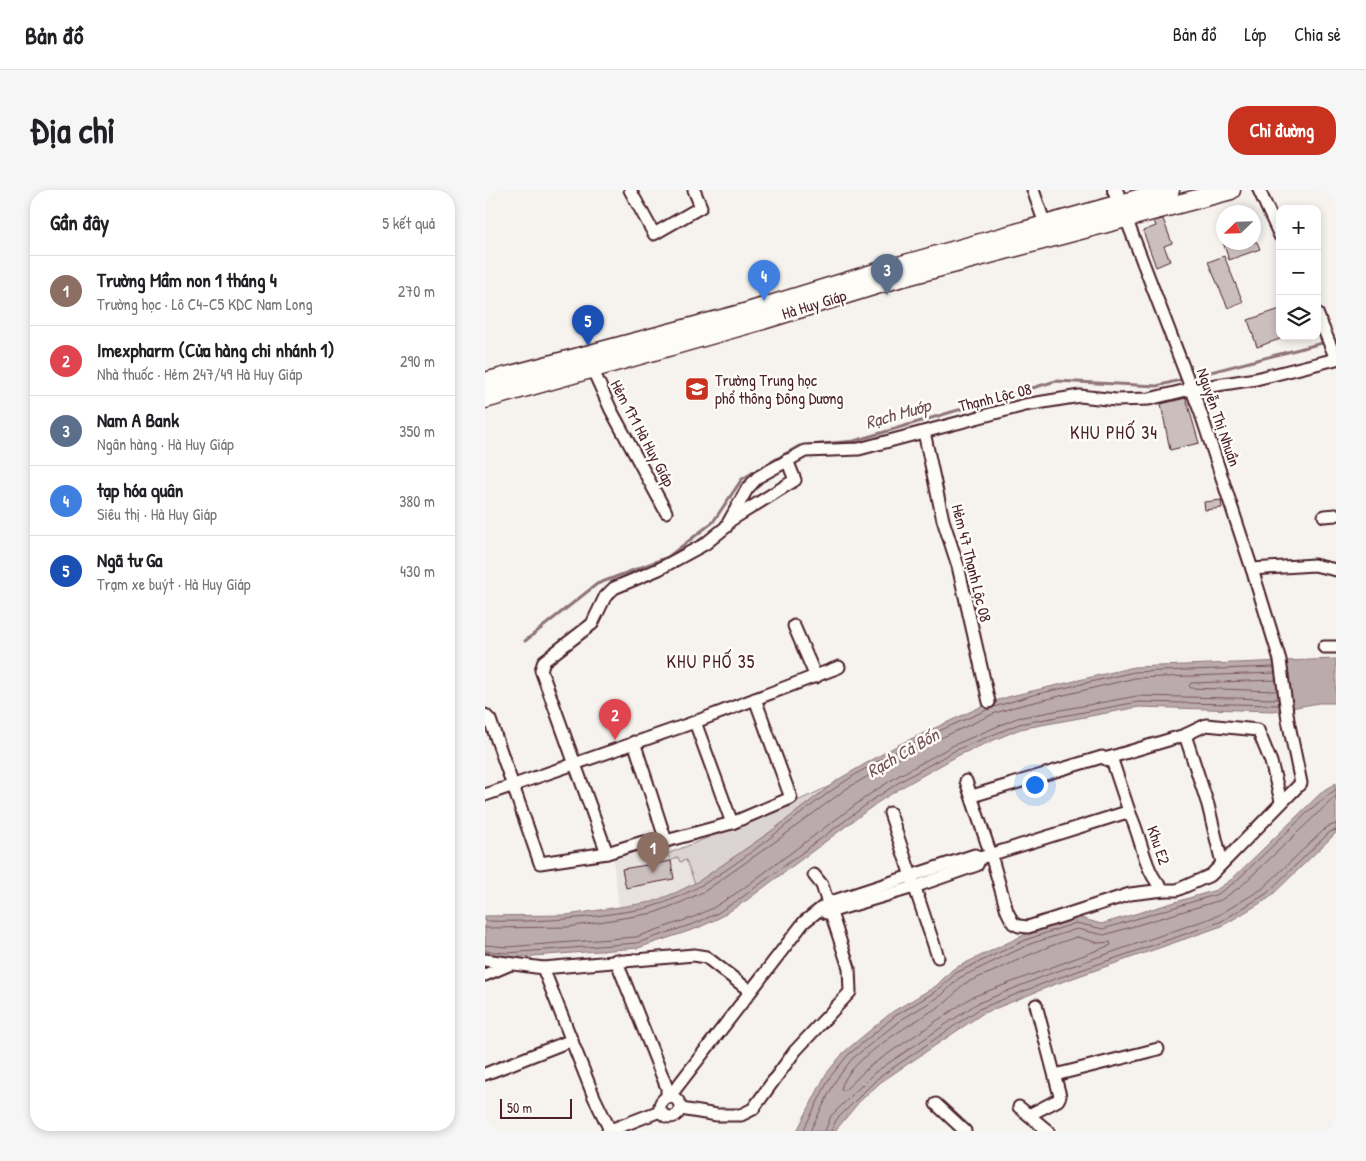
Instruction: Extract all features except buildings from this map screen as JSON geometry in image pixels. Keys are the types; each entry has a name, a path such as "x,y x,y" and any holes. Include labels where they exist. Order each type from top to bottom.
{"main road":[{"name":"Hà Huy Giáp","path":"485,398 763,320 895,273 1045,224 1170,190"},
{"name":"Hà Huy Giáp","path":"485,382 895,273 1120,203 1231,190"}],"street":[{"path":"630,190 654,234 701,207 695,190"},
{"path":"1033,190 1045,224"},
{"path":"1259,190 1276,227"},
{"name":"Nguyễn Thị Nhuần","path":"1120,203 1191,389 1252,569 1280,660 1288,720 1301,783 1281,801"},
{"path":"1321,320 1336,359"},
{"name":"Thạnh Lộc 08","path":"574,763 541,670 544,661 592,624 605,597 614,588 659,569 705,544 730,521 747,489 758,477 806,447 859,449 1025,405 1080,396 1116,400 1149,399 1191,389 1256,379 1336,359"},
{"name":"Hẻm 171 Hà Huy Giáp","path":"592,368 611,410 666,512"},
{"name":"Hẻm 47 Thạnh Lộc 08","path":"924,432 943,520 958,566 989,702"},
{"path":"730,521 795,480 787,460"},
{"path":"1252,569 1314,565 1336,570"},
{"path":"794,626 816,677"},
{"path":"1324,647 1336,647"},
{"path":"485,795 695,722 839,667"},
{"path":"485,715 490,720 540,863 607,853 643,842 666,841 732,823 791,798 755,699"},
{"path":"695,722 732,823"},
{"path":"966,781 973,796 986,856 1007,911 1013,923 1019,926 1028,926 1130,894 1177,890 1200,881 1223,863 1281,801 1271,762 1258,730 1206,725 1185,735 1107,758 1102,757 973,796"},
{"path":"1185,735 1223,863"},
{"path":"634,742 666,841"},
{"path":"1107,758 1113,763 1130,814"},
{"path":"574,763 607,853"},
{"path":"889,813 938,957"},
{"name":"Khu E2","path":"830,908 912,882 977,865 986,856 1124,814 1130,814 1137,828 1154,882 1164,890"},
{"path":"681,1109 717,1115 741,1115 753,1109 795,1051 850,992 849,968 822,885 814,874"},
{"path":"668,1096 676,1098 680,1103 681,1109 677,1115 671,1118 665,1116 660,1111 660,1104 793,934 804,922 830,908"},
{"path":"485,960 543,968 616,960 694,955 705,957 750,991"},
{"path":"616,960 667,1088 668,1096"},
{"path":"485,974 513,963"},
{"path":"543,968 609,1131 660,1111"},
{"path":"1029,1115 1058,1100 1060,1096 1037,1005"},
{"path":"485,1074 571,1040"},
{"path":"1055,1075 1158,1049"},
{"path":"936,1104 965,1131"},
{"path":"1019,1107 1048,1131"}],"shaded area":[{"path":"830,786 773,830 695,884 686,860 680,862 678,857 671,861 667,854 782,808"},
{"path":"648,849 667,854 669,859 678,857 686,860 695,884 652,902 619,907 613,859"}],"water":[{"name":"Rạch Cả Bốn","path":"1336,659 1336,703 1319,703 1274,711 1139,707 1020,729 959,755 904,786 877,803 747,900 719,918 698,928 638,948 507,958 485,956 485,916 567,915 652,902 677,892 699,881 773,830 839,779 898,745 989,703 1134,667"},
{"path":"1336,783 1336,833 1269,898 1222,926 1053,985 982,1014 881,1082 859,1102 835,1131 797,1131 826,1074 844,1052 892,1012 936,986 953,969 1026,934 1077,917 1101,924 1216,890 1232,879 1324,790"}],"waterway":[{"name":"Rạch Mướp","path":"525,641 597,584 668,557 713,522 742,479 799,446 854,441 1056,381 1157,386 1326,342"}],"place":[{"name":"Nam A Bank","path":"887,295"},
{"name":"tạp hóa quân","path":"764,301"},
{"name":"Ngã tư Ga","path":"588,346"},
{"name":"Trường Trung học phổ thông Đông Dương","path":"697,389"},
{"name":"Imexpharm (Cửa hàng chi nhánh 1)","path":"615,740"},
{"name":"Trường Mầm non 1 tháng 4","path":"653,873"}],"district":[{"name":"KHU PHỐ 34","path":"1114,433"},
{"name":"KHU PHỐ 35","path":"711,662"}]}
